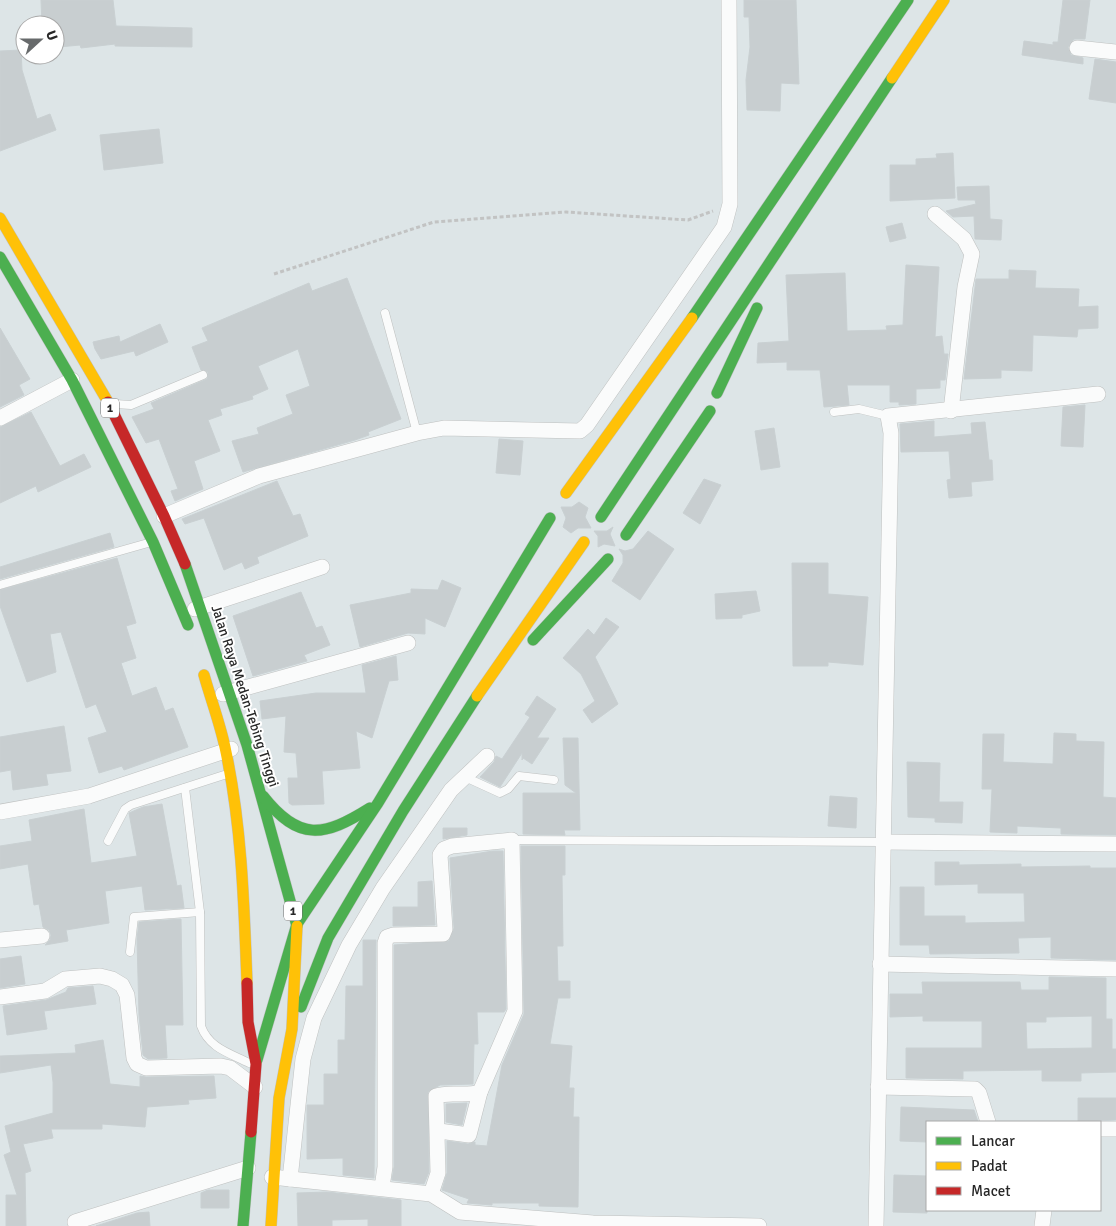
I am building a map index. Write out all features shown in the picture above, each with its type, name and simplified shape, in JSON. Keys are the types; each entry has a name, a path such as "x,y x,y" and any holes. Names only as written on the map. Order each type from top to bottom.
{"highway":[{"path":"566,492 724,273 908,0"},
{"path":"601,517 944,0"},
{"name":"Jalan Raya Medan-Tebing Tinggi","path":"0,218 108,404 164,516 188,573 247,745 297,924 292,1029 279,1098 272,1177 271,1226"},
{"path":"717,393 797,220"},
{"name":"1","path":"0,257 72,380 153,542 184,613 190,632"},
{"path":"626,535 710,411"},
{"path":"256,1065 297,924 378,803 550,518"},
{"path":"292,1029 328,938 465,713 584,542"},
{"path":"465,713 608,558"},
{"path":"200,660 226,751 239,829 244,890 248,1022 256,1065 243,1226"},
{"path":"260,790 273,810 305,831 334,829 350,822 378,803"}],"street":[{"path":"164,516 259,476 417,433 444,428 580,432 724,227 730,204 729,0"},
{"path":"1077,48 1116,52"},
{"path":"935,214 955,229 964,239 972,254 965,287 951,410"},
{"path":"0,418 72,380"},
{"path":"876,1226 891,434 888,416 1098,394"},
{"path":"184,613 322,567"},
{"path":"212,697 408,643"},
{"path":"0,812 89,796 247,745"},
{"path":"290,1179 303,1059 314,1018 349,945 383,888 451,790 488,756"},
{"path":"382,1187 385,1167 385,943 387,937 393,935 443,934 445,929 440,855 444,849 452,846 512,840 515,1011 480,1092 468,1135 439,1131"},
{"path":"882,842 1116,844"},
{"path":"0,940 42,936"},
{"path":"880,964 1116,969"},
{"path":"0,997 45,991 65,979 100,976 112,979 122,985 127,994 134,1058 137,1064 146,1068 221,1066 230,1068 255,1087"},
{"path":"878,1087 975,1089 988,1121"},
{"path":"431,1194 438,1173 439,1131 436,1096 444,1093 472,1094 480,1092"},
{"path":"1101,1129 1116,1129"},
{"path":"75,1222 248,1168"},
{"path":"272,1177 382,1187 431,1194 460,1219 593,1225 759,1226"},
{"path":"1042,1226 1044,1211"}],"lane":[{"path":"385,313 417,433"},
{"path":"108,404 131,404 203,375"},
{"path":"834,412 859,409 888,416"},
{"path":"0,585 153,542"},
{"path":"108,841 125,809 138,802 229,773"},
{"path":"465,777 500,792 508,789 519,776 554,780"},
{"path":"185,788 200,912 201,1026 205,1036 212,1045 256,1065"},
{"path":"512,840 882,842"},
{"path":"130,952 134,916 200,912"}],"path":[{"path":"274,274 434,222 566,212 688,220 730,204"}],"building":[{"path":"41,0 113,0 116,26 192,28 192,47 115,46 115,44 81,48 80,45 65,46 65,15 42,15"},
{"path":"744,0 796,0 799,84 781,83 780,111 747,110 746,80 750,47 749,17 744,17"},
{"path":"1063,0 1090,0 1085,39 1074,39 1068,47 1071,55 1083,58 1083,64 1022,55 1024,41 1053,45 1053,42 1058,42"},
{"path":"15,50 15,65 22,65 37,119 50,114 56,130 0,151 0,51"},
{"path":"1095,59 1116,62 1116,103 1089,99"},
{"path":"159,129 163,163 104,170 100,135"},
{"path":"953,153 955,198 890,201 890,165 916,165 916,159 937,158 936,154"},
{"path":"989,186 990,219 1002,220 1001,240 975,239 974,216 953,217 946,211 976,204 975,200 958,200 957,187"},
{"path":"902,223 906,238 890,242 886,227"},
{"path":"906,265 939,267 935,337 942,336 944,354 948,354 945,380 940,380 940,388 916,389 916,404 899,405 899,402 890,402 890,385 847,385 849,405 824,407 820,370 787,370 787,362 757,363 758,343 789,341 786,275 845,273 847,331 887,330 886,326 903,325"},
{"path":"1009,270 1036,271 1035,288 1079,289 1078,307 1098,306 1098,328 1078,329 1077,337 1033,335 1032,371 1001,370 1001,378 964,379 976,279 1009,279"},
{"path":"347,278 401,419 368,432 369,435 355,440 243,472 232,441 259,434 257,428 293,414 286,395 310,386 298,349 258,366 268,389 252,396 253,399 220,409 222,415 208,420 220,451 194,461 203,489 175,501 171,491 178,489 159,439 146,443 132,417 154,409 151,403 207,379 208,372 201,370 192,347 208,341 202,328 309,283 312,291"},
{"path":"160,324 168,342 136,356 134,351 101,359 95,349 93,342 119,336 120,342"},
{"path":"0,328 30,379 19,385 24,395 0,407"},
{"path":"1085,405 1083,447 1061,446 1063,407"},
{"path":"31,412 60,466 84,454 91,467 38,492 36,486 0,503 0,427"},
{"path":"934,421 934,437 972,434 971,423 985,422 989,460 992,460 993,480 971,482 972,496 949,498 947,480 951,479 949,451 901,452 900,424"},
{"path":"774,428 780,467 761,470 755,431"},
{"path":"499,439 523,441 520,475 496,473"},
{"path":"704,479 721,485 700,524 683,513"},
{"path":"277,481 293,516 300,514 308,536 257,557 259,563 245,569 242,562 224,570 204,518 185,524 182,519"},
{"path":"579,502 588,508 585,517 591,528 578,528 571,533 563,527 566,518 561,507 572,507"},
{"path":"613,527 610,534 615,546 604,544 598,547 598,536 594,531 607,531"},
{"path":"648,531 674,549 640,600 612,581 623,563 623,555 619,549 625,551 633,549"},
{"path":"110,533 114,547 0,579 0,567"},
{"path":"117,558 136,623 126,626 136,658 121,663 132,696 156,687 165,711 173,708 188,747 124,770 122,766 99,773 88,738 107,732 96,704 86,708 61,632 50,634 56,672 27,682 0,606 0,590"},
{"path":"792,563 828,563 828,594 868,597 863,665 828,662 828,666 793,666"},
{"path":"442,580 461,588 445,627 425,618 425,634 408,633 360,647 350,605 411,593 411,589 438,590"},
{"path":"756,591 760,611 742,615 742,618 716,619 715,594"},
{"path":"301,592 316,628 322,626 330,645 304,655 307,661 253,676 233,616"},
{"path":"606,618 619,627 595,657 618,704 592,723 583,710 595,701 581,674 563,658 588,629 594,635"},
{"path":"396,656 398,680 389,681 372,738 356,731 360,768 322,771 324,804 292,805 289,803 288,778 298,778 296,753 284,752 286,716 262,719 260,701 316,693 366,693 362,665"},
{"path":"537,696 556,709 537,738 549,738 532,764 523,758 522,760 522,753 500,787 480,777 494,762 496,756 502,759 530,717 525,714"},
{"path":"64,726 71,771 46,774 48,785 13,790 11,770 0,772 0,737"},
{"path":"1054,733 1076,734 1076,741 1104,742 1103,797 1116,798 1116,835 1061,834 1061,828 1017,826 1017,833 990,832 992,789 982,789 983,734 1004,734 1003,762 1053,764"},
{"path":"563,738 578,738 580,830 564,830 565,835 523,834 523,793 576,793 565,785"},
{"path":"907,762 940,763 939,802 963,802 962,823 935,822 935,818 908,817"},
{"path":"830,796 857,798 856,828 828,826"},
{"path":"162,804 177,886 181,885 184,908 145,910 142,886 105,891 109,923 66,930 68,941 45,945 50,940 51,935 49,930 43,927 39,904 34,905 28,864 0,869 0,846 32,841 29,820 84,809 91,863 137,856 129,813 143,807"},
{"path":"443,828 467,828 467,835 443,839"},
{"path":"521,846 565,846 565,875 562,875 563,946 557,946 558,981 570,981 570,998 558,998 550,1044 572,1046 569,1088 574,1088 573,1117 579,1117 578,1207 539,1206 539,1203 492,1203 492,1205 467,1203 469,1199 442,1190 447,1173 447,1141 468,1144 475,1142 475,1145 487,1146 502,1065 524,1014"},
{"path":"503,851 506,1009 504,1012 477,1012 478,1044 474,1044 473,1084 440,1085 428,1092 429,1172 424,1184 392,1180 394,1167 394,945 449,941 454,928 450,858"},
{"path":"935,862 959,862 959,865 1021,864 1021,867 1090,866 1090,868 1116,868 1116,960 1051,958 1051,937 1018,938 1019,953 930,954 929,945 900,945 900,887 924,887 924,916 965,916 965,923 1025,922 1024,893 978,893 978,884 935,885"},
{"path":"432,881 435,925 393,926 393,907 418,907 418,882"},
{"path":"181,919 183,1025 165,1025 167,1058 148,1059 143,1055 139,1015 137,939 139,922"},
{"path":"363,940 376,940 374,1178 343,1175 343,1158 307,1159 307,1105 324,1105 324,1074 338,1074 338,1040 345,1040 346,986 363,986"},
{"path":"21,956 25,984 0,988 0,959"},
{"path":"1049,977 1106,978 1106,1019 1112,1019 1112,1049 1116,1049 1116,1072 1081,1073 1081,1081 1042,1081 1042,1070 963,1071 963,1079 906,1078 906,1048 982,1048 982,1021 923,1021 923,1016 890,1017 890,994 923,994 922,982 1020,982 1021,990 1049,990","holes":["1092,1016 1092,1048 1027,1049 1026,1022 1046,1022 1046,1017"]},
{"path":"93,986 96,1004 44,1011 47,1029 7,1035 3,1006 46,1000 66,992 68,988"},
{"path":"103,1040 110,1084 140,1087 140,1076 214,1076 216,1098 188,1100 189,1104 147,1107 145,1127 102,1124 102,1129 51,1129 53,1138 23,1144 31,1171 25,1173 26,1226 6,1226 6,1195 17,1195 4,1155 11,1152 5,1126 53,1113 53,1082 51,1065 0,1073 0,1056 76,1053 75,1045"},
{"path":"1078,1098 1116,1098 1116,1120 1078,1121"},
{"path":"467,1103 462,1125 446,1122 446,1104"},
{"path":"901,1107 974,1110 978,1121 926,1121 926,1142 900,1141"},
{"path":"894,1175 926,1176 927,1213 893,1212"},
{"path":"208,1190 229,1190 229,1208 201,1208 201,1193"},
{"path":"327,1192 401,1200 401,1226 368,1226 368,1219 332,1220 332,1226 298,1226 297,1193"},
{"path":"149,1212 150,1226 96,1226 137,1213"}],"traffic: fast":[{"path":"692,318 908,0"},
{"path":"601,517 892,78"},
{"path":"0,257 72,380 153,542 188,625"},
{"path":"717,393 757,308"},
{"path":"626,535 710,411"},
{"path":"257,1060 297,924 378,803 550,518"},
{"path":"533,640 608,559"},
{"path":"185,564 247,745 297,926"},
{"path":"301,1007 328,938 403,811 477,696"},
{"path":"263,796 288,821 301,828 313,830 339,825 370,808"},
{"path":"243,1226 251,1132"}],"traffic: slow":[{"path":"892,78 944,0"},
{"path":"0,218 108,402"},
{"path":"566,493 692,318"},
{"path":"477,696 584,542"},
{"path":"204,675 224,742 236,809 245,925 247,983"},
{"path":"271,1226 279,1098 292,1029 297,926"}],"traffic: jam":[{"path":"108,402 164,516 185,564"},
{"path":"247,983 248,1022 256,1064 251,1132"}]}
